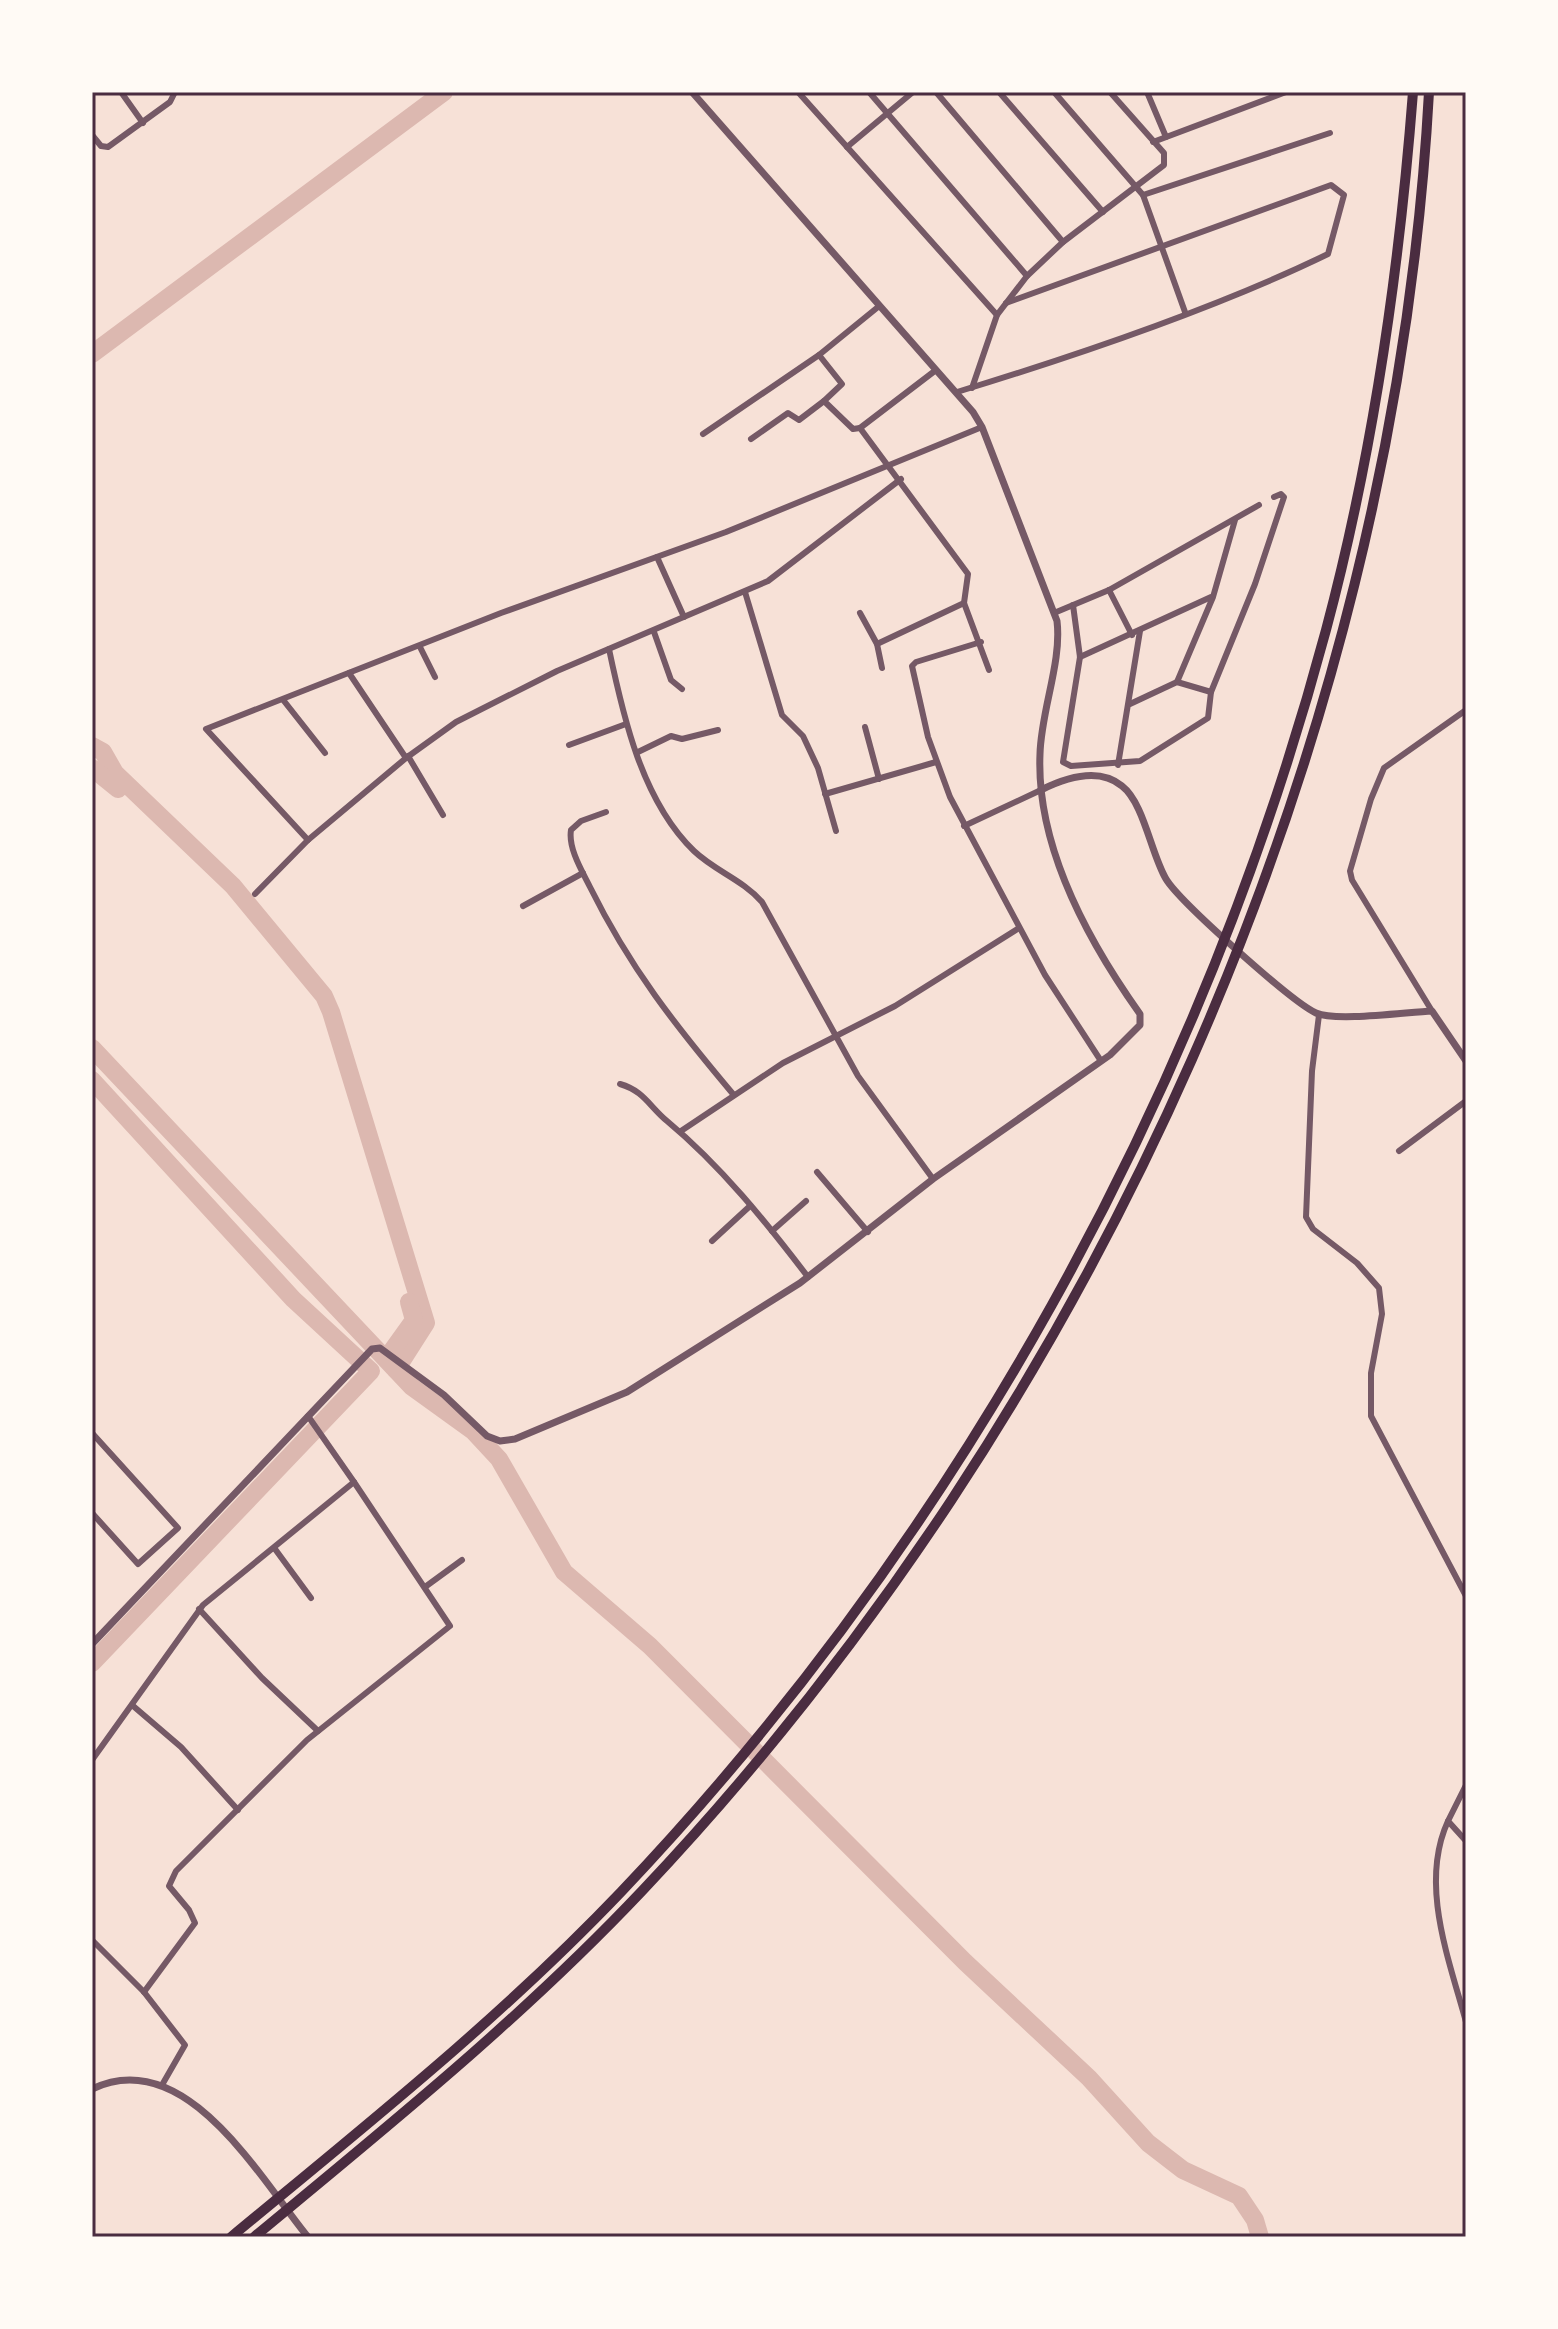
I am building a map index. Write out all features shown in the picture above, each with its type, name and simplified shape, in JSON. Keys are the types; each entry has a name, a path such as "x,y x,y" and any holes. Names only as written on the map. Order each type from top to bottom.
{"highway":[{"path":"231,2237 433,2071 554,1959 744,1755 849,1622 927,1508 1035,1337 1148,1117 1242,895 1288,763 1327,627 1354,513 1393,297 1413,92"},
{"path":"254,2237 515,2019 642,1890 755,1765 884,1595 1021,1391 1098,1254 1158,1137 1257,901 1337,649 1399,365 1417,234 1429,92"}],"street":[{"path":"121,92 143,123"},
{"path":"92,135 101,146 108,147 170,102 175,92"},
{"path":"92,1644 377,1348 402,1363 487,1436 508,1441 627,1392 808,1277 933,1179 1101,1061 1137,1032 1141,1018 1104,963 1074,904 1061,869 1041,790 1040,755 1044,710 1058,644 1054,613 982,427 957,392 878,307 692,92"},
{"path":"798,92 997,315"},
{"path":"869,92 1027,276"},
{"path":"847,147 913,92"},
{"path":"936,92 1063,242"},
{"path":"999,92 1103,212"},
{"path":"1054,92 1143,195 1185,312"},
{"path":"972,388 997,315 1027,276 1063,242 1164,165 1164,153 1110,92"},
{"path":"1147,92 1166,137"},
{"path":"1153,142 1286,92"},
{"path":"1143,195 1330,133"},
{"path":"957,392 999,381 1185,312 1328,254 1344,195 1331,185 1006,303"},
{"path":"703,434 819,355 878,307"},
{"path":"751,439 788,413 799,420 842,384 819,355"},
{"path":"824,401 853,429 860,428 936,370"},
{"path":"308,840 206,729 284,701 501,613 657,557 982,427"},
{"path":"860,428 901,479 968,574 964,603 989,670"},
{"path":"255,894 308,840 446,728 498,699 745,592 798,561 901,479"},
{"path":"1073,605 1080,657 1063,762 1071,766 1140,761 1205,721 1211,692 1255,584 1284,497 1281,494 1274,497"},
{"path":"1054,613 1109,590 1259,505"},
{"path":"1177,682 1202,616 1213,597 1235,520"},
{"path":"657,557 684,617"},
{"path":"1109,590 1132,635"},
{"path":"745,592 782,715 803,736 836,831"},
{"path":"1080,657 1213,597"},
{"path":"877,644 964,603"},
{"path":"860,613 877,644 882,668"},
{"path":"1118,765 1140,631"},
{"path":"654,632 671,680 682,689"},
{"path":"981,642 912,666 936,762 964,826 1019,928 1101,1061"},
{"path":"420,647 435,677"},
{"path":"609,649 626,724 660,804 685,842 762,902 868,1092 933,1179"},
{"path":"349,673 443,815"},
{"path":"1130,704 1177,682 1211,692"},
{"path":"284,701 325,753"},
{"path":"1466,710 1384,768 1371,799 1350,871 1432,1011 1466,1061"},
{"path":"569,745 626,724"},
{"path":"865,727 879,779"},
{"path":"638,752 671,736 682,739 718,730"},
{"path":"825,794 936,762"},
{"path":"964,826 1041,790 1082,776 1100,776 1120,784 1133,798 1167,881 1190,907 1273,980 1319,1015 1432,1011"},
{"path":"606,812 581,821 571,830 570,839 583,873 638,975 733,1094"},
{"path":"523,906 583,873"},
{"path":"681,1131 733,1094 834,1035 895,1006 1019,928"},
{"path":"1319,1015 1312,1071 1306,1217 1313,1229 1357,1263 1379,1288 1382,1314 1370,1396 1374,1427 1466,1596"},
{"path":"620,1084 641,1091 659,1113 681,1131 772,1231 808,1277"},
{"path":"1399,1151 1465,1102"},
{"path":"817,1172 868,1232"},
{"path":"772,1231 806,1201"},
{"path":"712,1241 750,1206"},
{"path":"144,1992 195,1923 169,1886 171,1878 318,1731 450,1626 310,1418"},
{"path":"92,1433 178,1528 138,1564 92,1513"},
{"path":"92,1760 199,1609 354,1482"},
{"path":"275,1549 311,1598"},
{"path":"425,1587 462,1560"},
{"path":"199,1609 262,1678 318,1731"},
{"path":"132,1705 181,1747 238,1810"},
{"path":"1466,1785 1439,1845 1436,1894 1466,2022"},
{"path":"1450,1823 1466,1841"},
{"path":"92,1940 144,1992 185,2045 162,2085"},
{"path":"94,2086 129,2080 162,2085 200,2107 308,2237"}],"waterway":[{"path":"92,354 444,92"},
{"path":"92,746 103,752 115,773 233,886 324,996 426,1323 396,1370"},
{"path":"92,768 118,789"},
{"path":"92,1048 412,1387 473,1431 499,1459 564,1572 650,1646 965,1962 1089,2078 1148,2143 1183,2170 1239,2196 1255,2220 1260,2237"},
{"path":"92,1080 293,1299 371,1371 92,1663"},
{"path":"391,1352 414,1320 409,1302"}]}
